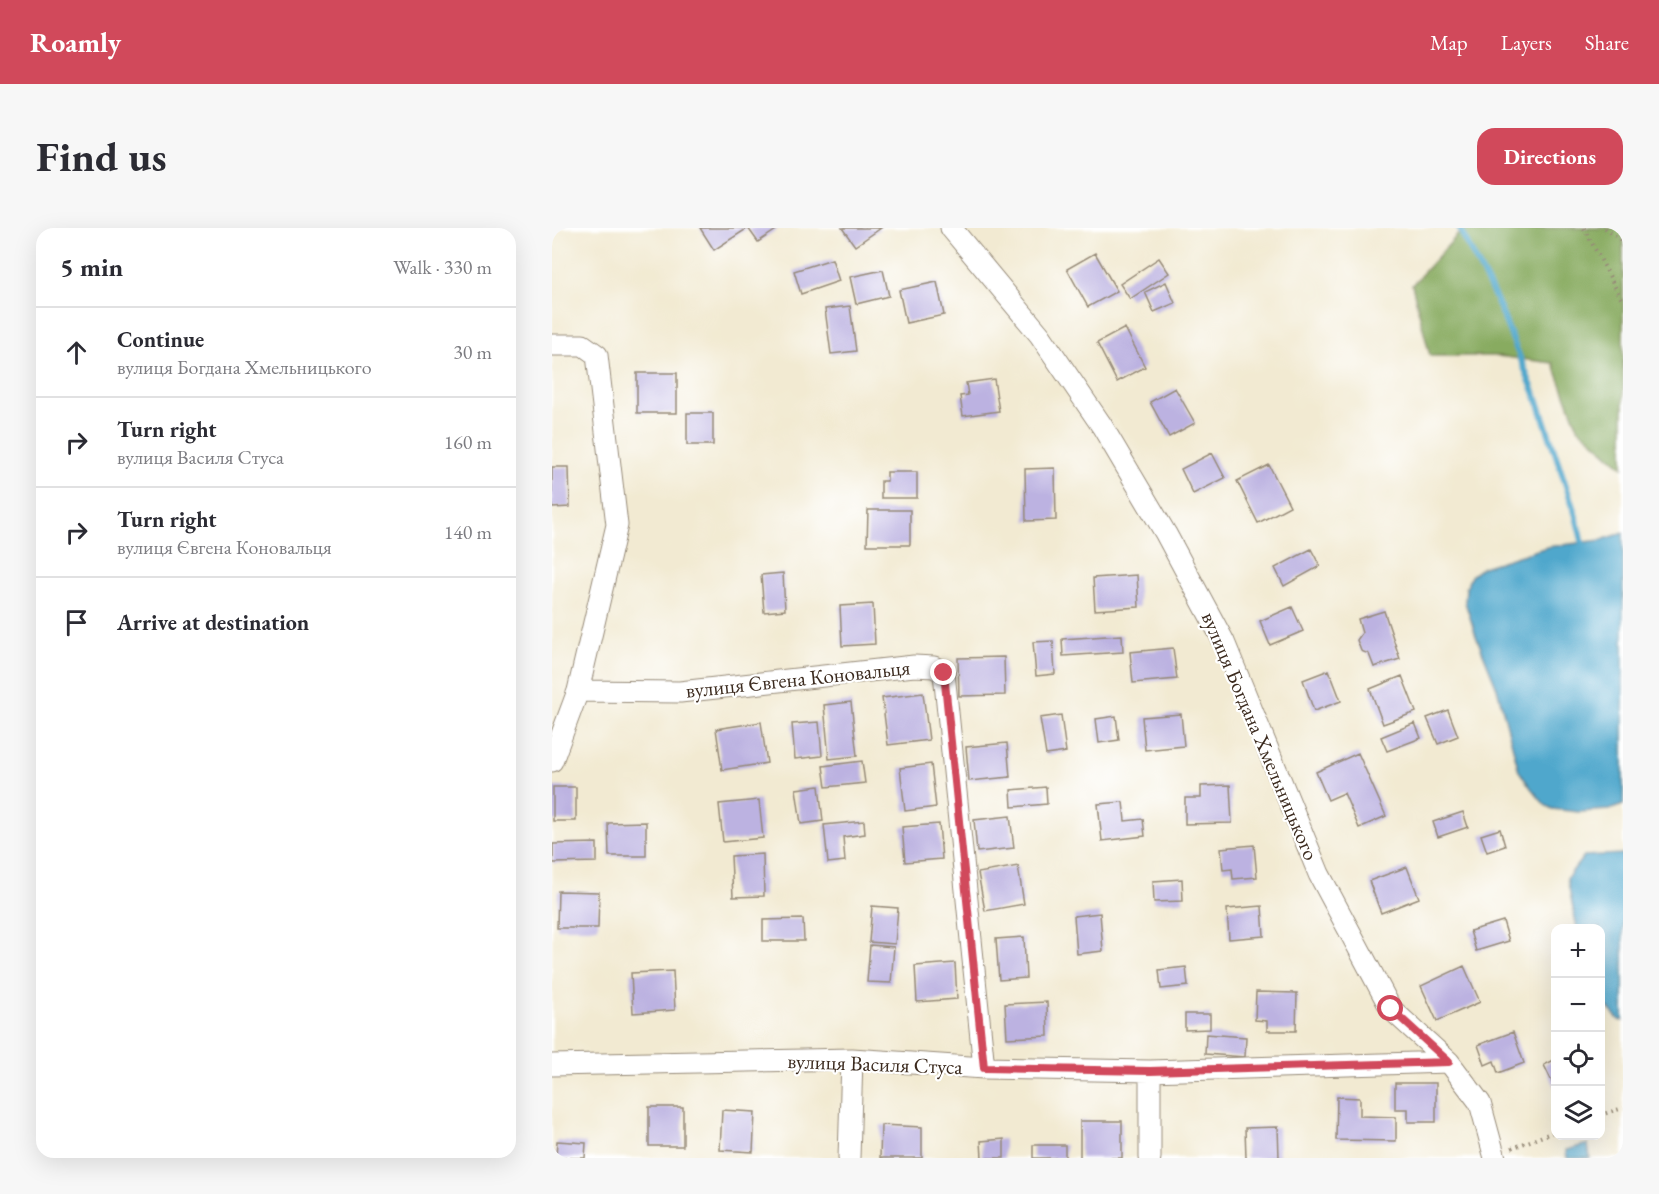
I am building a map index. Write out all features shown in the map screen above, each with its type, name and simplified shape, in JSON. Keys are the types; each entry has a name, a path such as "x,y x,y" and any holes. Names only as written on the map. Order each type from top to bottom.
{"street":[{"name":"вулиця Богдана Хмельницького","path":"951,228 1040,335 1102,426 1166,534 1224,642 1319,874 1391,1009 1449,1062 1480,1103 1495,1157"},
{"path":"552,345 583,345 597,355 617,525 578,691 552,761"},
{"name":"вулиця Євгена Коновальця","path":"578,691 680,692 914,666 934,667 944,673 984,1068"},
{"name":"вулиця Василя Стуса","path":"552,1065 852,1059 984,1068 1150,1071 1449,1062"},
{"path":"849,1158 852,1059"},
{"path":"1150,1071 1150,1158"}],"path":[{"path":"1584,228 1623,302"},
{"path":"1605,228 1623,242"},
{"path":"1605,1113 1623,1108"},
{"path":"1495,1157 1551,1133"}],"green space":[{"path":"1464,228 1623,228 1623,467 1578,428 1553,363 1497,356 1430,356 1412,285"}],"water":[{"path":"1623,533 1623,805 1609,810 1579,812 1552,809 1545,805 1519,771 1497,688 1465,602 1466,588 1471,576 1483,567 1547,547 1601,540"},
{"path":"1623,854 1623,1021 1619,1020 1605,1004 1605,924 1576,924 1567,878 1584,856"},
{"path":"1588,1144 1590,1158 1567,1158 1566,1150"}],"building":[{"path":"700,228 748,228 714,250"},
{"path":"748,228 779,228 758,242"},
{"path":"842,228 881,228 855,246"},
{"path":"1095,253 1117,291 1088,307 1067,269"},
{"path":"1159,258 1169,273 1130,299 1120,284"},
{"path":"832,259 839,281 801,294 794,271"},
{"path":"883,270 889,296 856,304 850,277"},
{"path":"937,282 944,315 906,323 899,290"},
{"path":"1166,282 1175,303 1154,312 1145,292"},
{"path":"850,306 856,351 831,354 825,309"},
{"path":"1125,328 1145,367 1117,382 1097,343"},
{"path":"637,373 677,373 677,413 637,413"},
{"path":"994,379 999,411 963,416 960,396 968,395 966,383"},
{"path":"1175,388 1195,423 1169,437 1150,402"},
{"path":"687,413 713,413 713,445 687,445"},
{"path":"1212,453 1225,478 1193,494 1181,469"},
{"path":"1269,465 1290,506 1258,523 1237,481"},
{"path":"552,467 569,467 570,507 552,508"},
{"path":"1055,468 1056,520 1026,521 1025,469"},
{"path":"887,472 917,472 917,498 881,498 881,481 887,481"},
{"path":"868,510 910,510 910,545 867,545"},
{"path":"1311,549 1320,566 1284,586 1275,568"},
{"path":"783,573 785,610 764,612 761,575"},
{"path":"1137,575 1139,607 1095,610 1093,578"},
{"path":"873,604 875,644 842,646 840,606"},
{"path":"1292,607 1303,631 1270,645 1260,621"},
{"path":"1384,611 1400,659 1374,667 1369,654 1361,651 1357,640 1362,633 1358,619"},
{"path":"1122,635 1123,652 1063,656 1062,639"},
{"path":"1053,641 1055,674 1036,676 1033,642"},
{"path":"1173,648 1177,679 1133,683 1130,652"},
{"path":"1004,657 1005,695 959,696 958,658"},
{"path":"1329,670 1341,701 1314,711 1303,680"},
{"path":"1402,676 1416,712 1383,724 1370,689"},
{"path":"923,693 929,740 888,745 882,698"},
{"path":"851,702 857,756 829,759 824,705"},
{"path":"1448,710 1458,736 1438,744 1427,718"},
{"path":"1181,714 1184,746 1145,750 1142,717"},
{"path":"1061,715 1066,752 1046,755 1040,718"},
{"path":"1116,716 1119,740 1099,743 1096,719"},
{"path":"761,722 767,763 722,770 716,729"},
{"path":"819,722 822,756 795,759 792,724"},
{"path":"1415,723 1421,738 1387,751 1381,737"},
{"path":"1007,743 1010,777 969,781 966,747"},
{"path":"1358,753 1386,816 1359,828 1344,793 1328,800 1316,772"},
{"path":"862,761 865,783 826,787 823,766"},
{"path":"931,764 936,807 905,811 900,768"},
{"path":"1230,785 1232,823 1185,824 1185,798 1201,798 1201,786"},
{"path":"819,786 823,821 801,824 796,789"},
{"path":"553,787 576,787 576,821 553,821"},
{"path":"1046,787 1047,804 1012,807 1011,790"},
{"path":"759,800 763,838 723,842 719,804"},
{"path":"1123,802 1125,821 1143,819 1145,836 1102,841 1098,804"},
{"path":"1463,812 1468,827 1438,837 1433,822"},
{"path":"1010,816 1014,848 977,852 974,820"},
{"path":"864,821 865,834 843,837 845,861 828,863 824,825"},
{"path":"646,822 646,856 609,856 608,823"},
{"path":"939,824 942,859 905,862 902,827"},
{"path":"1500,829 1505,846 1487,852 1481,835"},
{"path":"597,843 597,862 553,863 553,844"},
{"path":"1254,845 1257,877 1233,879 1232,869 1223,870 1221,848"},
{"path":"763,854 764,896 733,897 731,856"},
{"path":"1018,866 1024,904 985,911 978,873"},
{"path":"1407,867 1419,898 1381,913 1369,881"},
{"path":"1182,879 1183,901 1154,902 1153,881"},
{"path":"558,891 599,892 598,928 557,928"},
{"path":"872,906 898,908 895,944 869,942"},
{"path":"1262,906 1264,936 1229,939 1227,909"},
{"path":"1100,913 1103,951 1077,954 1074,916"},
{"path":"803,919 804,941 763,941 763,920"},
{"path":"1503,921 1509,941 1476,951 1470,931"},
{"path":"1024,937 1026,978 999,980 996,939"},
{"path":"870,945 894,947 891,983 867,982"},
{"path":"955,963 957,999 917,1002 915,966"},
{"path":"1464,966 1480,1002 1437,1021 1421,986"},
{"path":"1186,967 1188,986 1161,989 1159,970"},
{"path":"673,971 675,1010 633,1013 631,973"},
{"path":"1256,992 1297,993 1296,1031 1267,1031 1267,1021 1255,1020"},
{"path":"1047,1002 1048,1036 1007,1038 1005,1004"},
{"path":"1185,1014 1210,1014 1210,1029 1185,1030"},
{"path":"1513,1032 1524,1063 1498,1073 1494,1061 1485,1065 1478,1045"},
{"path":"1206,1034 1246,1037 1245,1057 1205,1054"},
{"path":"1551,1062 1551,1080 1544,1065"},
{"path":"1395,1083 1436,1083 1436,1122 1408,1122 1408,1109 1395,1109"},
{"path":"1337,1097 1360,1098 1360,1116 1396,1117 1396,1141 1336,1140"},
{"path":"649,1107 683,1107 683,1146 649,1146"},
{"path":"722,1110 755,1112 753,1152 720,1150"},
{"path":"1080,1121 1122,1121 1122,1158 1080,1158"},
{"path":"881,1125 922,1127 922,1158 880,1158"},
{"path":"1278,1127 1279,1158 1246,1158 1245,1128"},
{"path":"1004,1139 1004,1158 982,1158 981,1141"},
{"path":"557,1141 586,1143 585,1158 556,1158"},
{"path":"1033,1145 1065,1145 1065,1158 1033,1158"}],"waterway":[{"path":"1459,228 1496,299 1539,404 1575,513 1584,548"}],"route":[{"path":"944,673 984,1068 1150,1071 1449,1062 1391,1009"}]}
